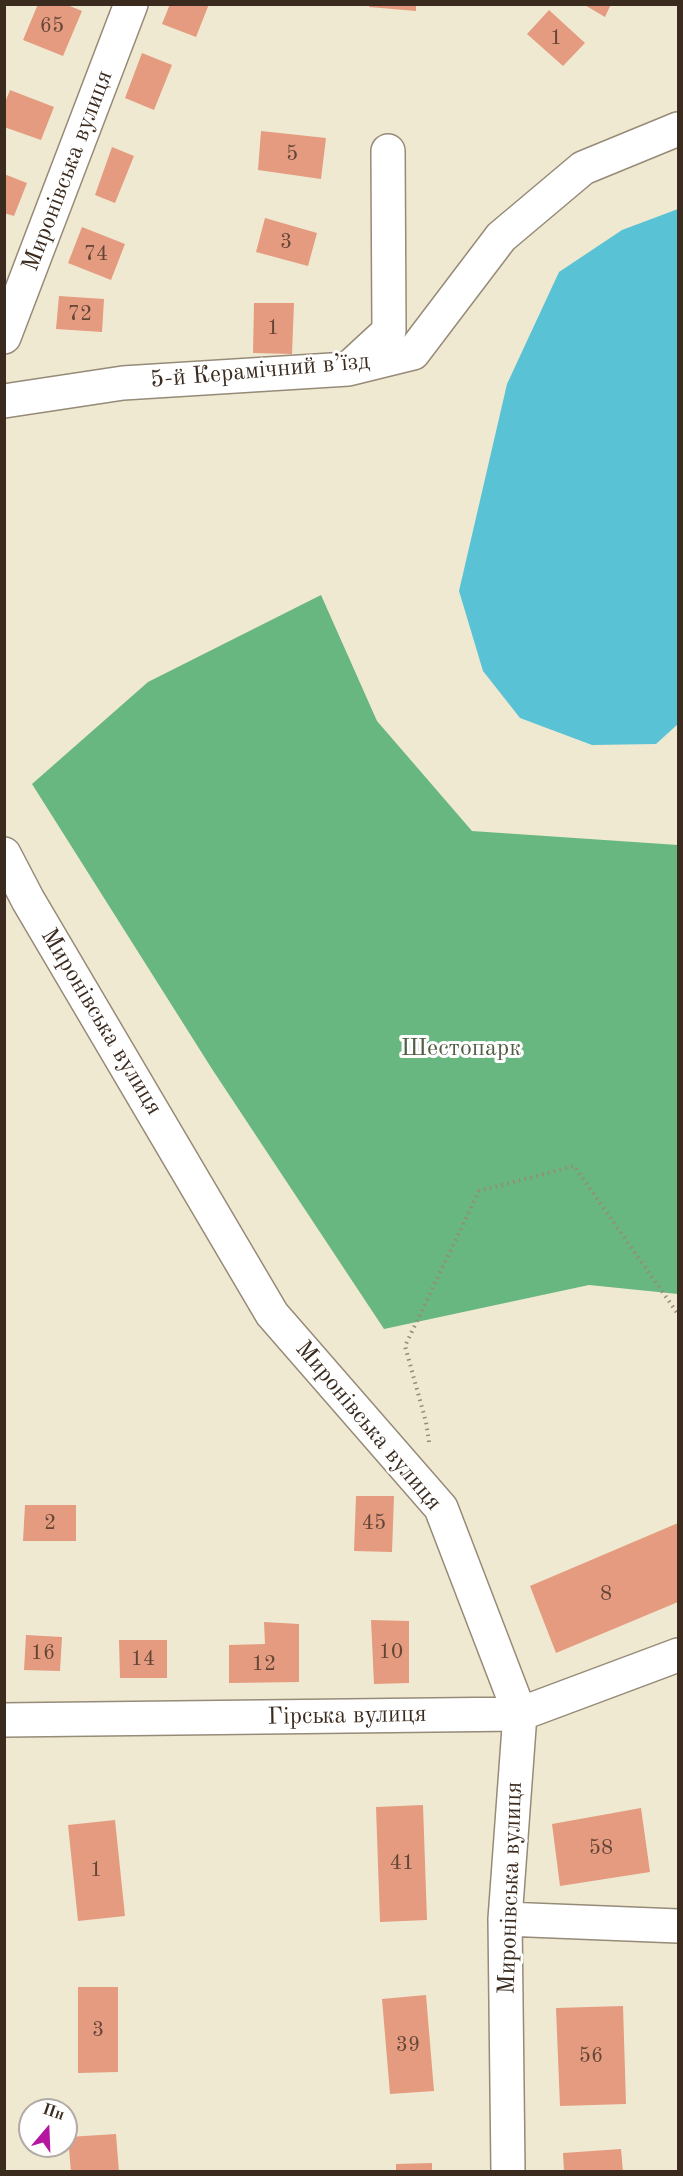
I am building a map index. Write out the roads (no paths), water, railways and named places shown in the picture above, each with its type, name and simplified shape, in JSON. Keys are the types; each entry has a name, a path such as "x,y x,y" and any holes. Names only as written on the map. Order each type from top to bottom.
{"street":[{"name":"Миронівська вулиця","path":"4,337 131,4"},
{"name":"5-й Керамічний в’їзд","path":"4,401 123,383 348,369 412,353 501,237 510,229 583,168 678,129"},
{"path":"348,369 389,331 388,151"},
{"name":"Миронівська вулиця","path":"4,854 16,895 272,1314 441,1508 520,1714 505,1919 508,2172"},
{"name":"Гірська вулиця","path":"4,1720 520,1714 678,1654"},
{"path":"505,1919 678,1926"}],"water":[{"path":"678,209 678,724 656,744 592,745 520,718 483,671 459,591 507,384 559,272 622,230"}],"park label":[{"name":"Шестопарк","path":"461,1049"}]}
